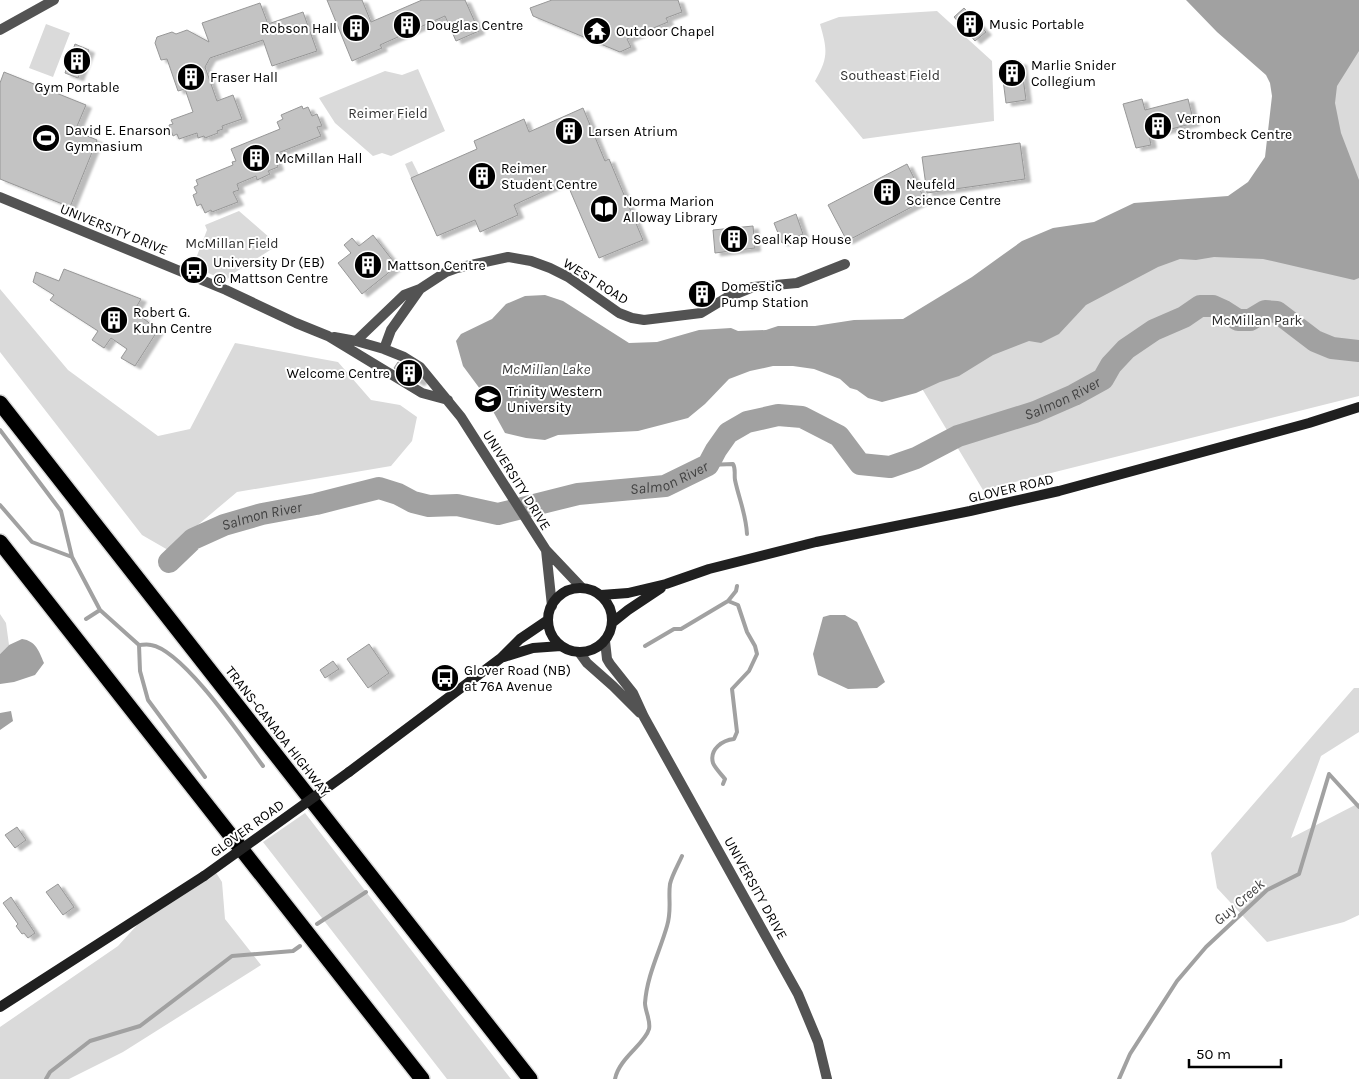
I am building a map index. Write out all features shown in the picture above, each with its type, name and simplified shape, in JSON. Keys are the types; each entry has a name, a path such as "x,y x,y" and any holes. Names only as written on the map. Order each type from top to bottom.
{"highway":[{"name":"TRANS-CANADA HIGHWAY","path":"0,403 530,1079"},
{"path":"0,542 422,1079"}],"main road":[{"name":"GLOVER ROAD","path":"601,595 628,593 666,584 709,569 816,542 1059,491 1309,423 1359,407"},
{"name":"GLOVER ROAD","path":"612,622 666,584"},
{"path":"582,588 601,595 610,607 612,622 605,641 589,651 579,652 561,646 550,630 548,620 552,606 557,598 564,592 582,588"},
{"name":"GLOVER ROAD","path":"0,1007 204,876 349,772 501,658 520,639 548,620"},
{"name":"GLOVER ROAD","path":"501,658 534,648 561,646"}],"street":[{"path":"0,30 54,0"},
{"name":"UNIVERSITY DRIVE","path":"0,197 226,290 328,336 422,393 448,400"},
{"name":"WEST ROAD","path":"356,341 404,295 420,289 456,268 508,257 531,261 550,268 568,277 619,313 644,320 700,313 726,298 753,287 797,283 845,264"},
{"name":"WEST ROAD","path":"384,348 391,330 420,289"},
{"name":"UNIVERSITY DRIVE","path":"328,336 384,348 420,367 461,417 544,548 582,588"},
{"name":"UNIVERSITY DRIVE","path":"544,548 552,606"},
{"name":"UNIVERSITY DRIVE","path":"605,641 607,659 633,693 644,717 798,994 818,1042 827,1079"},
{"name":"UNIVERSITY DRIVE","path":"579,652 587,663 644,717"}],"green space":[{"name":"McMillan Park","path":"1359,0 1359,396 983,490 906,362 1308,189"},
{"name":"Southeast Field","path":"937,11 992,61 994,121 863,139 815,81 825,59 824,40 820,24 839,17"},
{"path":"46,24 70,33 53,77 29,68"},
{"name":"Reimer Field","path":"418,69 445,131 391,156 382,153 373,156 335,123 319,98 385,71 402,75"},
{"path":"412,161 419,175 411,178 405,164"},
{"name":"McMillan Field","path":"239,211 278,245 231,275 226,281 193,266 207,230 205,225"},
{"path":"0,289 68,370 158,436 190,429 235,343 338,362 371,400 400,405 417,417 412,441 391,466 237,492 168,550 142,535 0,352"},
{"path":"0,614 6,623 9,645 0,654"},
{"path":"1354,688 1359,688 1359,732 1321,756 1291,838 1359,803 1359,915 1344,922 1267,942 1217,888 1211,853"},
{"path":"305,813 511,1079 447,1079 263,842"},
{"path":"213,868 222,882 225,919 261,965 123,1052 69,1079 0,1079 0,1027 118,946 139,923"}],"water":[{"name":"McMillan Lake","path":"1186,0 1359,0 1359,51 1337,86 1335,103 1341,133 1359,180 1359,278 1354,280 1263,259 1214,257 1196,260 1180,259 1158,267 1086,305 1059,334 1041,343 1029,341 993,355 959,376 916,393 882,402 868,398 857,390 850,388 840,379 814,369 773,366 750,371 729,379 705,404 688,418 638,431 558,435 545,440 505,433 483,393 463,366 456,341 461,334 492,319 506,304 525,296 545,295 563,301 629,343 657,342 699,330 731,328 738,331 766,330 778,326 815,326 854,320 903,319 972,277 1022,241 1053,228 1094,222 1134,203 1228,196 1248,182 1265,157 1272,96 1270,83 1266,75 1217,32"},
{"path":"845,615 857,622 885,682 877,688 848,689 818,675 813,654 823,617"},
{"path":"22,639 34,644 44,663 35,675 14,682 0,684 0,654 9,645"},
{"path":"11,711 13,721 0,730 0,713"}],"building":[{"path":"327,0 362,0 371,22 422,0 465,0 479,31 456,41 445,16 380,45 382,48 352,61"},
{"name":"Outdoor Chapel","path":"552,0 678,0 682,12 666,18 668,22 627,39 631,47 620,52 533,16 530,8"},
{"name":"Fraser Hall","path":"260,3 268,24 303,12 317,51 272,66 263,40 210,58 205,67 217,101 233,95 242,119 222,126 223,129 217,131 218,133 205,138 204,136 198,138 197,133 179,139 177,134 173,136 169,125 173,124 171,120 193,112 185,89 178,91 167,59 161,60 155,43 157,37 187,30 209,42 202,23"},
{"name":"Music Portable","path":"964,8 986,32 975,41 954,17"},
{"name":"Gym Portable","path":"75,44 89,50 78,78 65,73"},
{"name":"Marlie Snider Collegium","path":"1021,62 1026,100 1006,103 1001,64"},
{"name":"David E. Enarson Gymnasium","path":"4,72 86,105 75,131 97,140 70,207 0,179 0,83"},
{"name":"Vernon Strombeck Centre","path":"1142,99 1145,110 1188,99 1194,123 1149,135 1151,145 1136,148 1123,104"},
{"name":"McMillan Hall","path":"302,106 303,109 308,107 312,116 317,114 322,126 317,127 321,136 278,153 280,157 275,159 278,167 268,171 270,174 257,180 256,176 237,184 239,190 233,192 238,202 205,213 201,204 197,206 193,195 197,193 194,187 198,185 196,180 233,165 232,162 236,161 231,149 280,129 277,122 283,119 281,115"},
{"path":"583,108 605,161 609,159 643,240 599,258 566,181 514,205 518,215 480,232 475,220 437,236 411,178 477,149 474,141 524,119 529,132"},
{"path":"1020,143 1025,179 927,193 922,157"},
{"path":"907,164 925,200 847,241 828,205"},
{"path":"796,214 803,234 782,243 774,223"},
{"name":"Seal Kap House","path":"753,226 755,248 715,253 713,230"},
{"name":"Mattson Centre","path":"373,235 397,266 362,294 338,263 351,253 344,245 352,238 359,246"},
{"name":"Robert G. Kuhn Centre","path":"64,269 141,299 134,311 158,330 135,366 121,358 127,349 111,338 104,348 92,340 98,331 50,300 54,295 33,282 36,272 59,281"},
{"name":"Welcome Centre","path":"398,362 415,372 422,380 419,383 394,368"},
{"path":"369,644 389,673 368,688 347,659"},
{"path":"333,661 339,669 325,678 320,670"},
{"path":"17,827 26,840 15,848 5,835"},
{"path":"58,884 74,907 63,915 46,892"},
{"path":"11,897 35,933 28,938 16,926 18,924 3,903"}],"waterway":[{"name":"Salmon River","path":"169,562 193,539 224,525 262,514 316,504 379,488 398,494 413,502 429,506 457,505 498,514 578,494 665,486 708,465 728,433 747,422 778,415 802,417 839,436 860,464 890,467 916,458 958,436 1035,412 1074,395 1103,379 1111,365 1126,349 1154,330 1184,317 1200,306 1213,306 1238,320 1250,320 1265,311 1277,312 1315,341 1332,348 1359,351"},
{"path":"0,430 61,511 72,557 100,610 139,645 151,645 164,651 179,662 212,697 263,766"},
{"path":"708,465 733,464 747,534"},
{"path":"0,505 32,542 72,557"},
{"path":"723,784 725,779 713,763 713,753 721,743 734,739 737,732 732,689 749,671 757,654 738,605 728,601 736,591 737,586"},
{"path":"645,646 674,629 681,629 728,601"},
{"name":"Salmon River","path":"86,619 100,610"},
{"path":"139,645 140,671 148,700 205,777"},
{"name":"Guy Creek","path":"1119,1079 1130,1054 1177,981 1206,947 1267,890 1299,874 1329,774 1359,807"},
{"path":"615,1079 621,1064 643,1040 649,1029 645,1003 646,993 668,920 670,884 682,856"},
{"path":"317,924 366,892"},
{"path":"46,1079 50,1072 90,1041 140,1026 232,956 293,951 300,946"}],"place":[{"name":"Music Portable","path":"970,24"},
{"name":"Douglas Centre","path":"407,25"},
{"name":"Robson Hall","path":"356,28"},
{"name":"Outdoor Chapel","path":"597,31"},
{"name":"Gym Portable","path":"77,61"},
{"name":"Marlie Snider Collegium","path":"1012,73"},
{"name":"Fraser Hall","path":"191,77"},
{"name":"Vernon Strombeck Centre","path":"1158,126"},
{"name":"Larsen Atrium","path":"569,131"},
{"name":"David E. Enarson Gymnasium","path":"46,138"},
{"name":"McMillan Hall","path":"256,158"},
{"name":"Reimer Student Centre","path":"482,176"},
{"name":"Neufeld Science Centre","path":"887,192"},
{"name":"Norma Marion Alloway Library","path":"604,209"},
{"name":"Seal Kap House","path":"734,239"},
{"name":"Mattson Centre","path":"368,265"},
{"name":"University Dr (EB) @ Mattson Centre","path":"194,270"},
{"name":"Domestic Pump Station","path":"702,294"},
{"name":"Robert G. Kuhn Centre","path":"114,320"},
{"name":"Welcome Centre","path":"409,373"},
{"name":"Trinity Western University","path":"488,399"},
{"name":"Glover Road (NB) at 76A Avenue","path":"445,678"}]}
